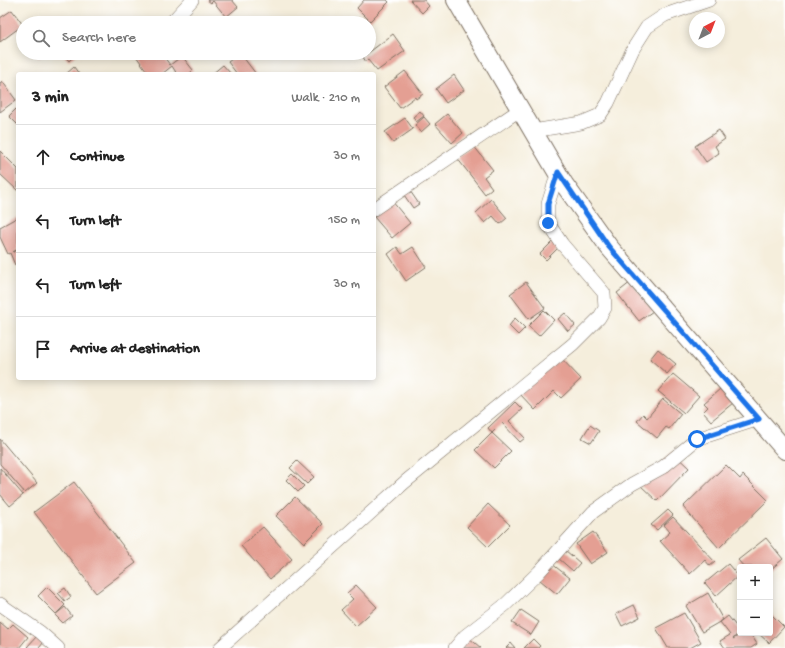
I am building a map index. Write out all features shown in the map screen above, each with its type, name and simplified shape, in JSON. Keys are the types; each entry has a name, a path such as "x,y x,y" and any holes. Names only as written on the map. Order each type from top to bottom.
{"main road":[{"path":"456,0 558,172 609,247 785,450"}],"street":[{"path":"177,16 192,0"},
{"path":"533,131 581,123 600,115 608,103 633,49 647,27 665,15 709,0"},
{"path":"376,209 521,109"},
{"path":"220,648 405,482 573,344 599,318 605,308 604,293 562,244 548,223 548,204 558,172"},
{"path":"455,648 465,636 505,605 539,572 593,512 632,484 663,467 697,439 759,419"},
{"path":"0,604 40,632 58,648"}],"building":[{"path":"207,0 232,0 238,7 225,16 213,1 211,3"},
{"path":"364,0 387,0 389,2 375,16 365,16 357,8"},
{"path":"410,0 424,0 429,6 422,13"},
{"path":"12,10 16,16 16,30 0,42 0,18"},
{"path":"393,34 405,51 377,71 368,60 376,60 376,47"},
{"path":"139,60 166,60 170,65 177,60 185,60 193,70 191,72 176,72 172,66 164,72 148,72"},
{"path":"231,60 245,60 254,72 236,72 228,62"},
{"path":"223,65 229,72 214,72"},
{"path":"74,67 78,72 68,72"},
{"path":"405,71 423,94 416,99 415,97 400,108 384,87"},
{"path":"454,75 464,90 446,103 436,89"},
{"path":"2,81 16,100 0,112 0,83"},
{"path":"16,109 16,123 9,116"},
{"path":"420,111 424,116 416,122 413,117"},
{"path":"447,114 463,133 452,143 435,124"},
{"path":"424,117 430,124 421,132 415,125"},
{"path":"405,118 413,129 393,143 385,132"},
{"path":"719,130 725,139 715,146 719,153 706,162 695,146"},
{"path":"473,145 493,170 484,177 492,188 485,194 457,158"},
{"path":"0,151 16,167 16,189 0,174"},
{"path":"408,188 419,204 413,208 402,192"},
{"path":"491,199 507,218 500,224 493,216 485,223 476,213"},
{"path":"392,201 410,223 392,238 376,219 376,215"},
{"path":"16,218 16,250 13,252 16,251 16,265 10,253 8,254 0,237 0,227"},
{"path":"553,241 559,247 546,260 540,254"},
{"path":"397,247 402,254 413,247 426,267 406,281 388,254"},
{"path":"526,282 545,308 529,319 510,294"},
{"path":"631,282 653,311 639,321 617,293"},
{"path":"544,310 554,320 539,336 528,326"},
{"path":"565,313 575,325 568,331 558,319"},
{"path":"515,318 525,328 518,335 509,326"},
{"path":"658,349 676,364 667,374 650,359"},
{"path":"559,356 581,379 561,398 554,391 535,410 519,393"},
{"path":"673,374 699,396 684,413 658,391"},
{"path":"720,389 733,403 711,421 703,412 708,407 704,403"},
{"path":"663,399 681,414 669,429 666,427 657,438 637,421 643,414 647,418"},
{"path":"515,402 522,409 509,421 525,438 520,442 502,423 492,433 488,428"},
{"path":"590,425 599,431 591,443 582,438"},
{"path":"492,433 511,451 494,468 475,450"},
{"path":"0,439 37,483 25,493 0,464"},
{"path":"672,452 689,468 657,501 640,485"},
{"path":"297,461 314,477 307,484 290,468"},
{"path":"726,465 740,479 743,475 768,500 719,548 683,507"},
{"path":"0,468 23,495 10,506 0,494"},
{"path":"292,474 304,486 298,492 286,480"},
{"path":"74,482 136,563 96,593 34,512"},
{"path":"295,497 323,524 304,543 276,516"},
{"path":"488,504 510,525 488,547 467,527"},
{"path":"668,510 673,515 657,530 651,525"},
{"path":"673,517 715,562 710,566 705,560 690,574 660,541 670,532 664,525"},
{"path":"263,527 292,559 270,579 241,546"},
{"path":"593,532 608,552 590,564 576,544"},
{"path":"766,538 783,559 773,567 773,564 741,564 738,560"},
{"path":"565,550 580,563 573,571 558,558"},
{"path":"552,564 570,578 557,594 540,580"},
{"path":"728,564 737,575 737,577 716,596 705,583"},
{"path":"356,585 377,607 356,626 341,610 353,599 347,593"},
{"path":"47,587 65,605 56,614 38,596"},
{"path":"65,588 71,597 65,601 58,593"},
{"path":"708,593 723,620 702,632 686,606"},
{"path":"634,605 640,617 622,626 616,614"},
{"path":"65,607 72,616 63,623 55,615"},
{"path":"521,610 539,622 531,635 512,623"},
{"path":"684,613 701,642 690,648 668,648 656,628"},
{"path":"728,616 737,627 737,634 733,639 738,636 752,636 757,644 751,648 725,648 720,641 730,635 720,622"},
{"path":"773,616 784,627 769,643 761,636 773,636"},
{"path":"0,622 8,629 13,624 28,637 19,648 0,648"},
{"path":"462,632 481,648 448,648"},
{"path":"37,636 44,642 39,648 28,648 27,647"},
{"path":"533,639 540,646 538,648 524,648"},
{"path":"511,643 515,648 506,648"}],"route":[{"path":"548,223 548,204 558,172 564,184 609,247 759,419 697,439"}]}
